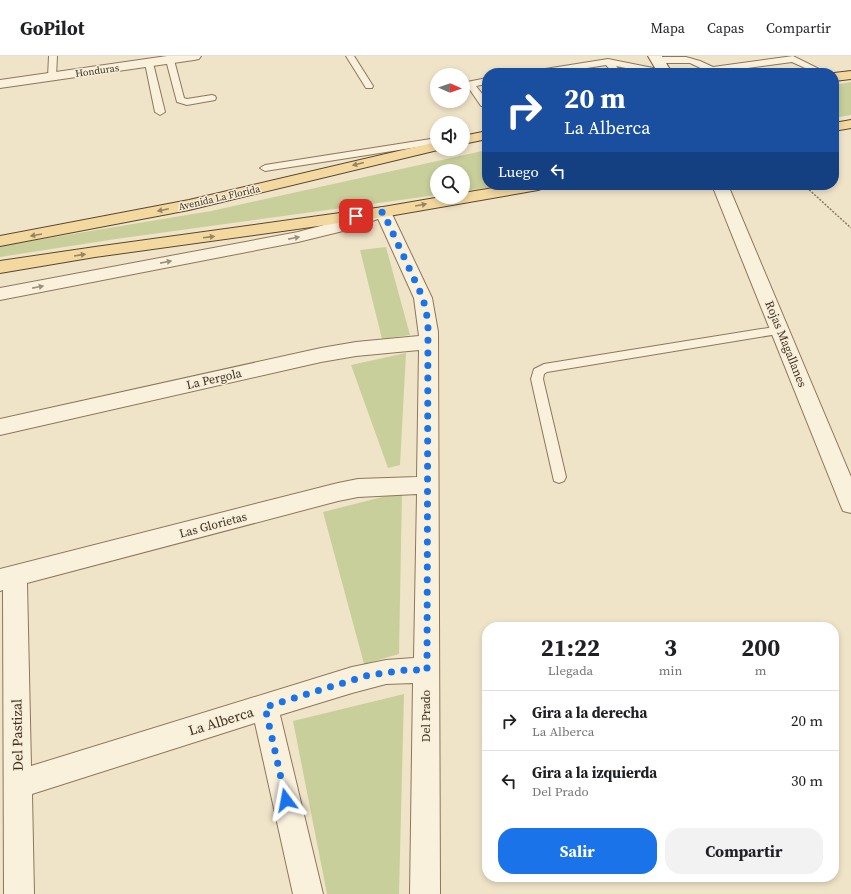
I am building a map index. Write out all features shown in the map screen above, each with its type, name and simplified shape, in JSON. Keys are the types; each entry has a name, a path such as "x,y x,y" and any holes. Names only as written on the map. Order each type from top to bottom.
{"main road":[{"path":"839,77 851,75"},
{"path":"839,127 851,124"},
{"path":"470,138 482,135"},
{"name":"Avenida La Florida","path":"0,241 189,205 430,148"},
{"path":"0,267 116,249 383,212 509,190"}],"street":[{"name":"Honduras","path":"0,84 194,56"},
{"path":"656,58 661,68"},
{"name":"Rojas Magallanes","path":"722,190 851,504"},
{"path":"0,294 298,237 341,226 383,212"},
{"name":"Del Prado","path":"383,212 423,298 428,321 425,894"},
{"name":"La Pergola","path":"0,426 356,348 429,342"},
{"name":"Las Glorietas","path":"8,578 338,492 358,488 428,485"},
{"name":"Del Pastizal","path":"8,578 18,784 19,894"},
{"name":"La Alberca","path":"18,784 369,675 406,670 427,670"},
{"path":"265,707 308,894"}],"lane":[{"path":"52,56 52,77"},
{"path":"350,56 369,86"},
{"path":"570,68 631,57"},
{"path":"656,58 688,58 700,62 708,68"},
{"path":"726,68 793,59 812,68"},
{"path":"170,60 180,100 187,102 212,98"},
{"path":"608,62 613,68"},
{"path":"608,62 639,68"},
{"path":"149,63 160,112"},
{"path":"482,82 470,84 482,101"},
{"path":"470,136 482,135"},
{"path":"265,168 430,142"},
{"path":"560,476 537,379 538,372 544,368 780,330"}],"path":[{"path":"809,190 851,228"}],"green space":[{"path":"851,82 851,115 839,117 839,84"},
{"path":"482,151 482,188 470,190 470,164 430,164 430,196 116,239 0,257 0,246 211,211 460,156 470,156 470,154"},
{"path":"386,247 410,335 382,339 360,250"},
{"path":"406,353 400,465 388,468 351,365"},
{"path":"402,492 399,654 364,664 323,512"},
{"path":"404,694 399,894 327,894 293,721"}],"route":[{"path":"286,800 265,707 369,675 406,670 427,670 428,321 423,298 383,212 356,216"}]}
